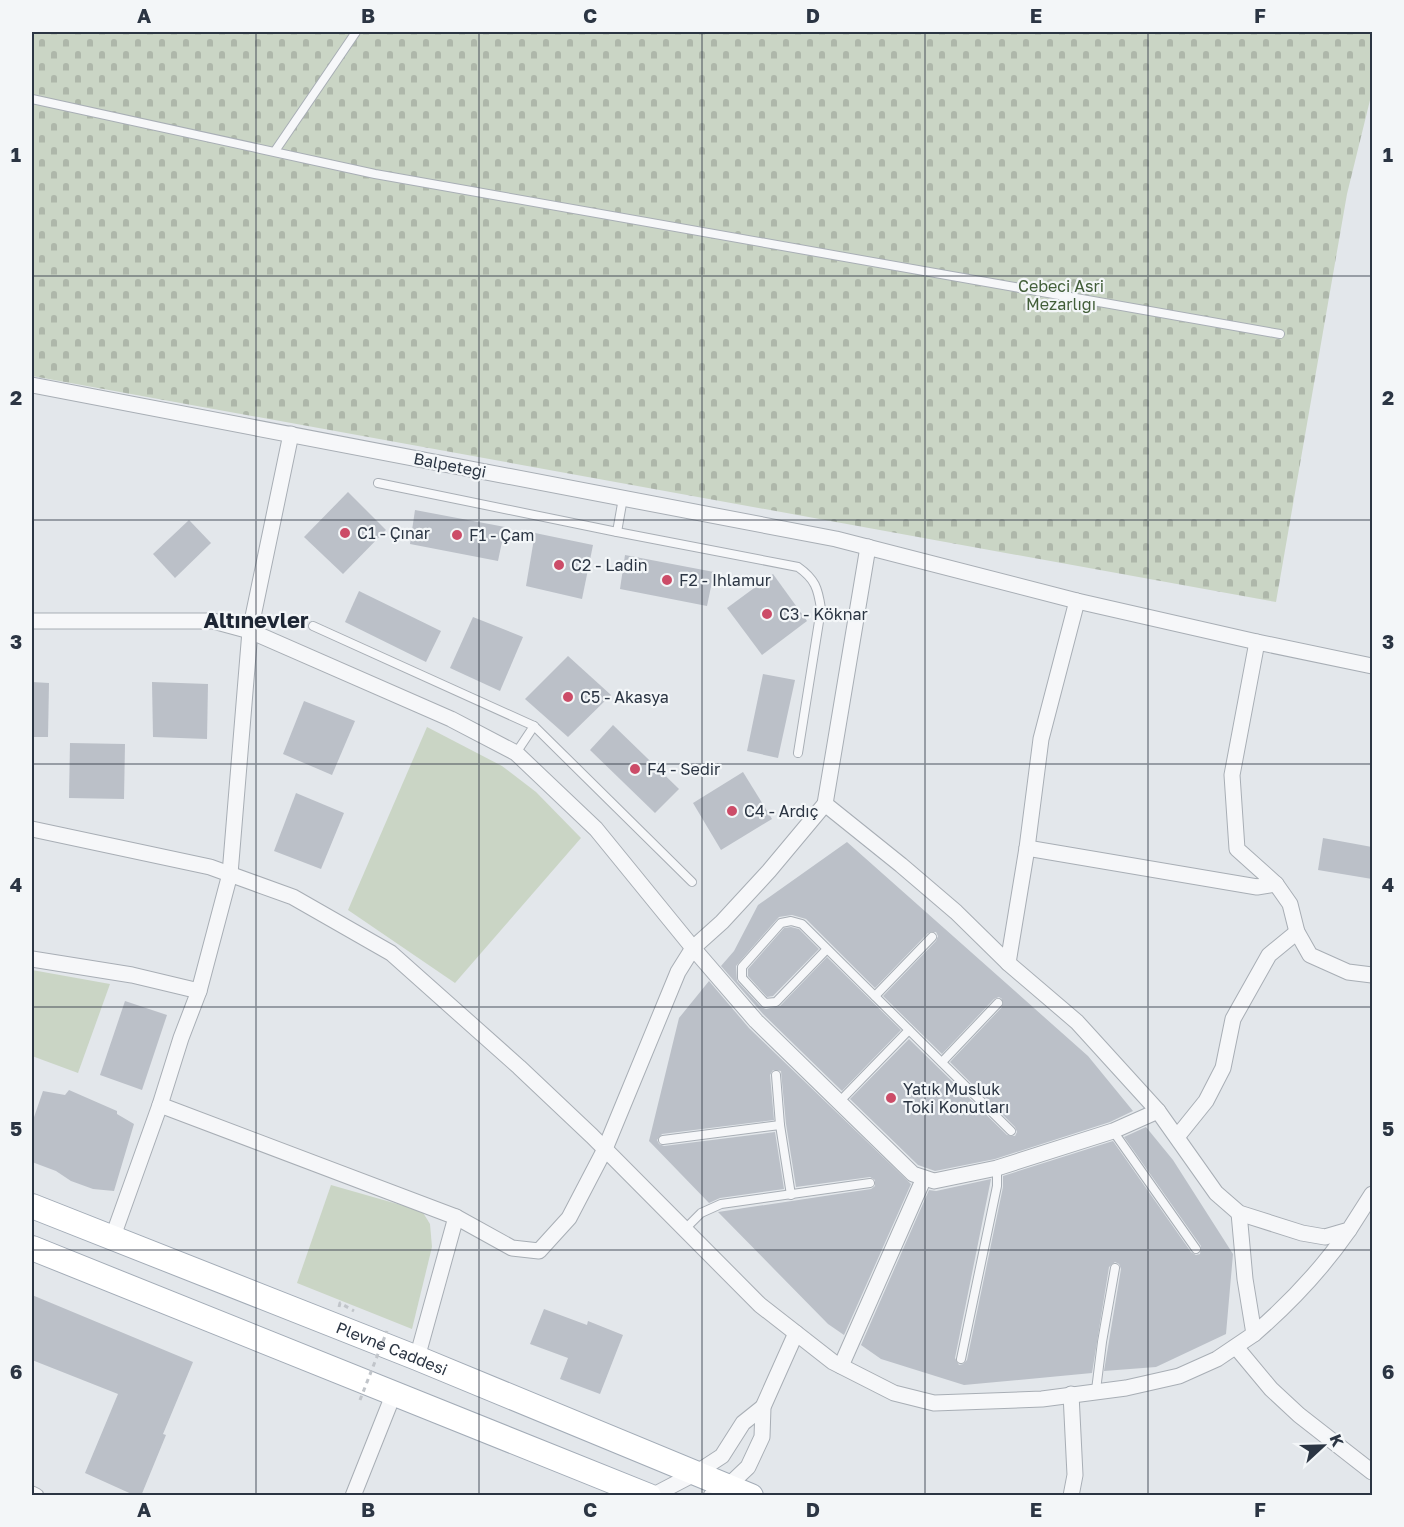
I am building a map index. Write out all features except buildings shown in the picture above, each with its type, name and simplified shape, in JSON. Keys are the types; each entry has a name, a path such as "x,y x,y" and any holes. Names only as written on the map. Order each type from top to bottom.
{"main road":[{"name":"Plevne Caddesi","path":"32,1206 417,1358 696,1473 719,1491 751,1496"},
{"path":"32,1248 651,1496"}],"street":[{"name":"Balpeteği","path":"32,385 868,547 1077,601 1372,666"},
{"path":"112,1239 199,991 230,874 250,631 291,435"},
{"path":"160,1105 456,1217 512,1248 539,1251 569,1218 605,1149 678,972 693,948 722,922 755,886 825,804 868,547"},
{"path":"1008,963 1027,848 1041,739 1077,601"},
{"path":"32,621 213,621 250,631 451,719 516,753 596,828 693,948 756,1021 914,1174 934,1181 998,1168 1113,1131 1158,1111"},
{"path":"1257,642 1232,775 1237,849 1276,884 1290,904 1297,932 1310,955 1348,972 1372,975"},
{"path":"825,804 956,912 1008,963 1077,1022 1158,1111 1216,1193 1239,1214 1302,1233 1325,1237 1349,1230"},
{"path":"32,829 210,867 293,897 391,953 519,1067 605,1149 760,1305 841,1366 894,1393 934,1403 1042,1398 1126,1388 1179,1376 1217,1359 1236,1347 1287,1306 1333,1254 1372,1194"},
{"path":"1027,848 1257,886 1276,884"},
{"path":"1177,1137 1206,1101 1219,1076 1223,1068 1233,1019 1269,956 1297,932"},
{"path":"32,959 132,975 199,991"},
{"path":"841,1366 924,1178"},
{"path":"1239,1214 1245,1279 1254,1334"},
{"path":"417,1358 456,1217"},
{"path":"719,1491 748,1467 762,1437 763,1407 796,1333"},
{"path":"1236,1347 1271,1389 1299,1415 1372,1472"},
{"path":"353,1496 394,1393"},
{"path":"1071,1394 1075,1475 1071,1496"},
{"path":"651,1496 696,1473 722,1456 743,1423 763,1407"}],"lane":[{"path":"275,152 356,32"},
{"path":"32,99 375,174 1280,334"},
{"path":"378,483 798,567 810,576 818,591 821,609 798,753"},
{"path":"617,532 623,498"},
{"path":"313,626 534,726 692,882"},
{"path":"516,753 534,726"},
{"path":"827,949 776,1002 765,1003 742,978 742,967 781,923 791,921 802,924 1011,1131"},
{"path":"874,996 932,937"},
{"path":"942,1062 998,1004"},
{"path":"838,1102 909,1030"},
{"path":"776,1076 790,1195"},
{"path":"663,1140 780,1125"},
{"path":"1113,1131 1196,1249"},
{"path":"961,1359 997,1186 998,1168"},
{"path":"685,1229 701,1213 721,1204 870,1183"},
{"path":"1096,1390 1115,1268"}],"path":[{"path":"360,1400 387,1331"}],"green space":[{"name":"Cebeci Asri Mezarlığı","path":"32,32 1372,32 1372,92 1347,194 1276,602 32,376"},
{"path":"427,727 502,766 536,792 581,838 455,983 348,910"},
{"path":"32,970 110,984 78,1073 32,1056"},
{"path":"331,1185 422,1211 430,1224 432,1247 412,1329 297,1283"}],"place":[{"name":"C1 - Çınar","path":"345,533"},
{"name":"F1 - Çam","path":"457,535"},
{"name":"C2 - Ladin","path":"559,565"},
{"name":"F2 - Ihlamur","path":"667,580"},
{"name":"C3 - Köknar","path":"767,614"},
{"name":"C5 - Akasya","path":"568,697"},
{"name":"F4 - Sedir","path":"635,769"},
{"name":"C4 - Ardıç","path":"732,811"},
{"name":"Yatık Musluk Toki Konutları","path":"891,1098"}],"district":[{"name":"Altınevler","path":"256,620"}]}
